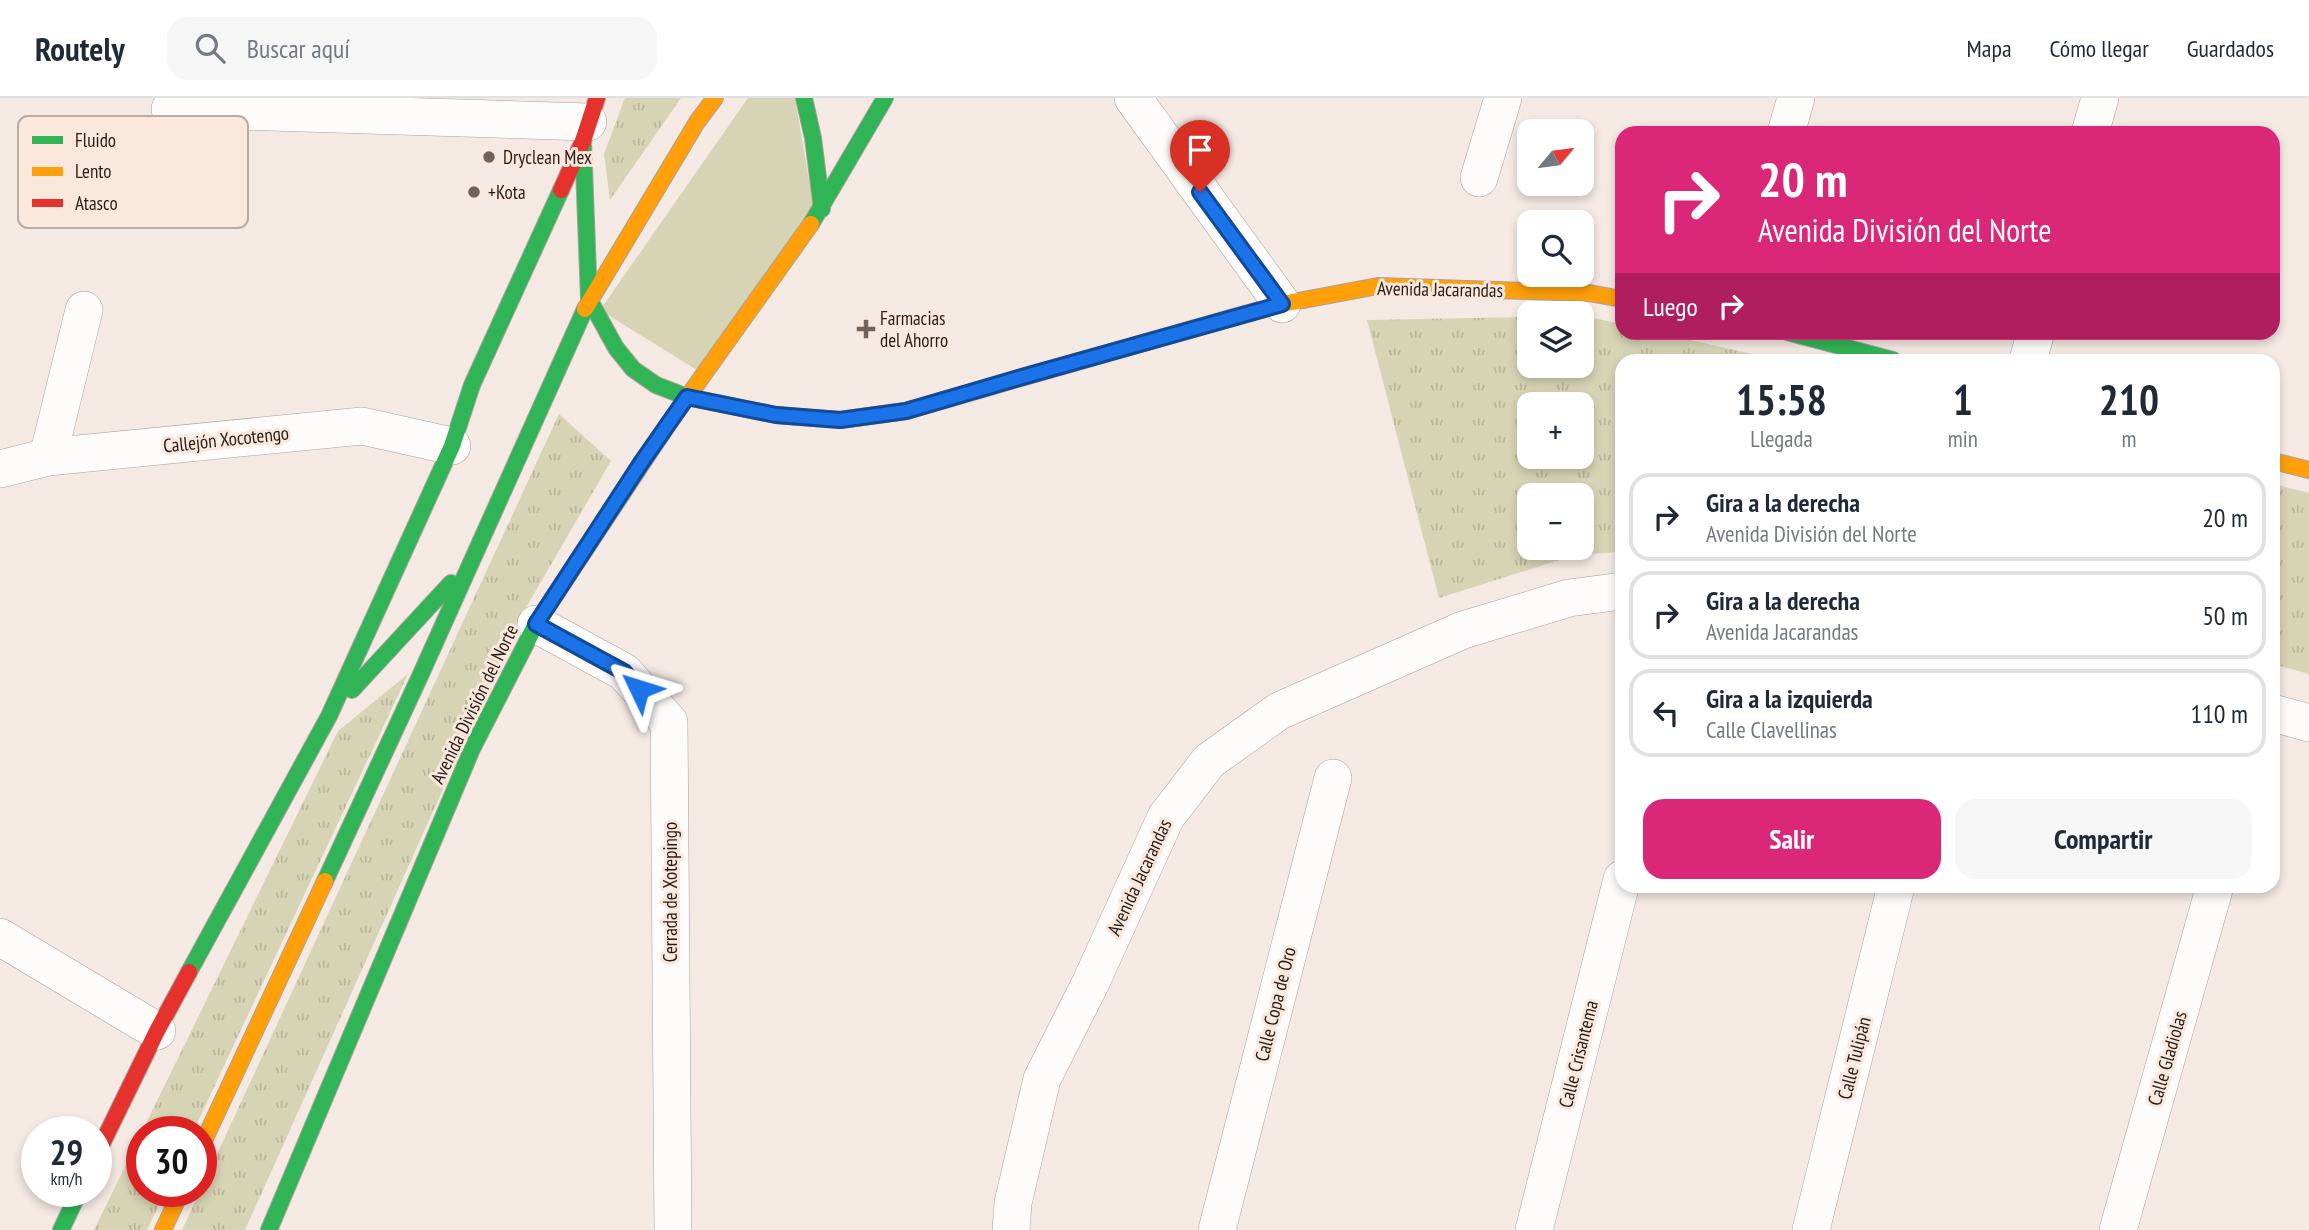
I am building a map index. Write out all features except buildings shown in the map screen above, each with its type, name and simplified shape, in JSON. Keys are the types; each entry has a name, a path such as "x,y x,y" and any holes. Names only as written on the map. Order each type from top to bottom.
{"main road":[{"path":"215,1116 474,558 589,299 697,122 715,98"},
{"path":"804,98 813,138 822,209"},
{"name":"Avenida División del Norte","path":"269,1230 472,749 536,624 641,463 822,209 885,98"},
{"path":"589,299 590,120"},
{"path":"112,1123 157,1031 329,716 452,446 472,385 590,120"},
{"name":"Avenida Jacarandas","path":"589,299 616,348 634,369 656,385 687,397 776,415 840,420 906,411 1282,304 1378,286 1590,293 1615,298"},
{"path":"1818,340 1871,354"},
{"path":"2280,463 2309,470"},
{"path":"329,716 474,558"},
{"path":"61,1230 72,1207"},
{"path":"163,1230 174,1207"}],"street":[{"path":"1133,98 1282,304"},
{"path":"1479,178 1503,98"},
{"path":"1788,126 1796,98"},
{"path":"2092,126 2100,98"},
{"path":"170,108 590,120"},
{"path":"48,457 84,310"},
{"name":"Callejón Xocotengo","path":"0,469 48,457 362,426 452,446"},
{"name":"Avenida Jacarandas","path":"1011,1230 1013,1203 1042,1079 1091,982 1166,817 1209,761 1279,711 1463,630 1569,597 1615,592"},
{"name":"Cerrada de Xotepingo","path":"536,624 624,672 669,722 673,1230"},
{"path":"2280,715 2309,723"},
{"name":"Calle Copa de Oro","path":"1217,1230 1334,778"},
{"name":"Calle Crisantema","path":"1534,1230 1618,893"},
{"name":"Calle Tulipán","path":"1811,1230 1894,893"},
{"name":"Calle Gladiolas","path":"2118,1230 2213,893"},
{"path":"0,937 157,1031"}],"green space":[{"path":"625,98 681,98 610,200 604,154"},
{"path":"748,98 795,98 814,210 700,372 600,310"},
{"path":"1517,317 1517,378 1594,378 1594,318 1615,323 1615,340 1690,340 1752,354 1615,354 1615,552 1594,554 1594,483 1517,483 1517,560 1559,560 1439,598 1367,320"},
{"path":"559,414 611,461 520,618 245,1230 182,1230 193,1207 217,1207 217,1154"},
{"path":"2280,486 2309,493 2309,674 2280,666"},
{"path":"408,674 201,1116 150,1116 338,731"},
{"path":"126,1165 126,1207 158,1207 147,1230 94,1230 105,1207 112,1207 112,1193"}],"traffic: fast":[{"path":"804,98 813,138 822,209"},
{"path":"811,224 885,98"},
{"path":"583,141 589,299 616,348 633,369 656,385 687,397 776,415 840,420 906,411 1234,317"},
{"path":"189,972 329,716 452,446 472,385 561,190"},
{"path":"325,881 585,309"},
{"path":"1817,340 1870,354"},
{"path":"269,1230 472,749 536,624 669,423"},
{"path":"352,690 451,583"},
{"path":"61,1230 72,1207"}],"traffic: slow":[{"path":"585,309 697,122 715,98"},
{"path":"669,423 811,224"},
{"path":"1234,317 1282,304 1378,286 1589,293 1615,298"},
{"path":"2280,463 2309,470"},
{"path":"215,1116 325,881"},
{"path":"163,1230 174,1207"}],"traffic: jam":[{"path":"561,190 583,141 597,98"},
{"path":"112,1123 189,972"}],"place":[{"name":"Dryclean Mex","path":"489,157"},
{"name":"+Kota","path":"474,192"},
{"name":"Farmacias del Ahorro","path":"866,329"}],"route":[{"path":"639,689 624,672 536,624 687,397 776,415 840,420 906,411 1282,304 1200,192"}]}
